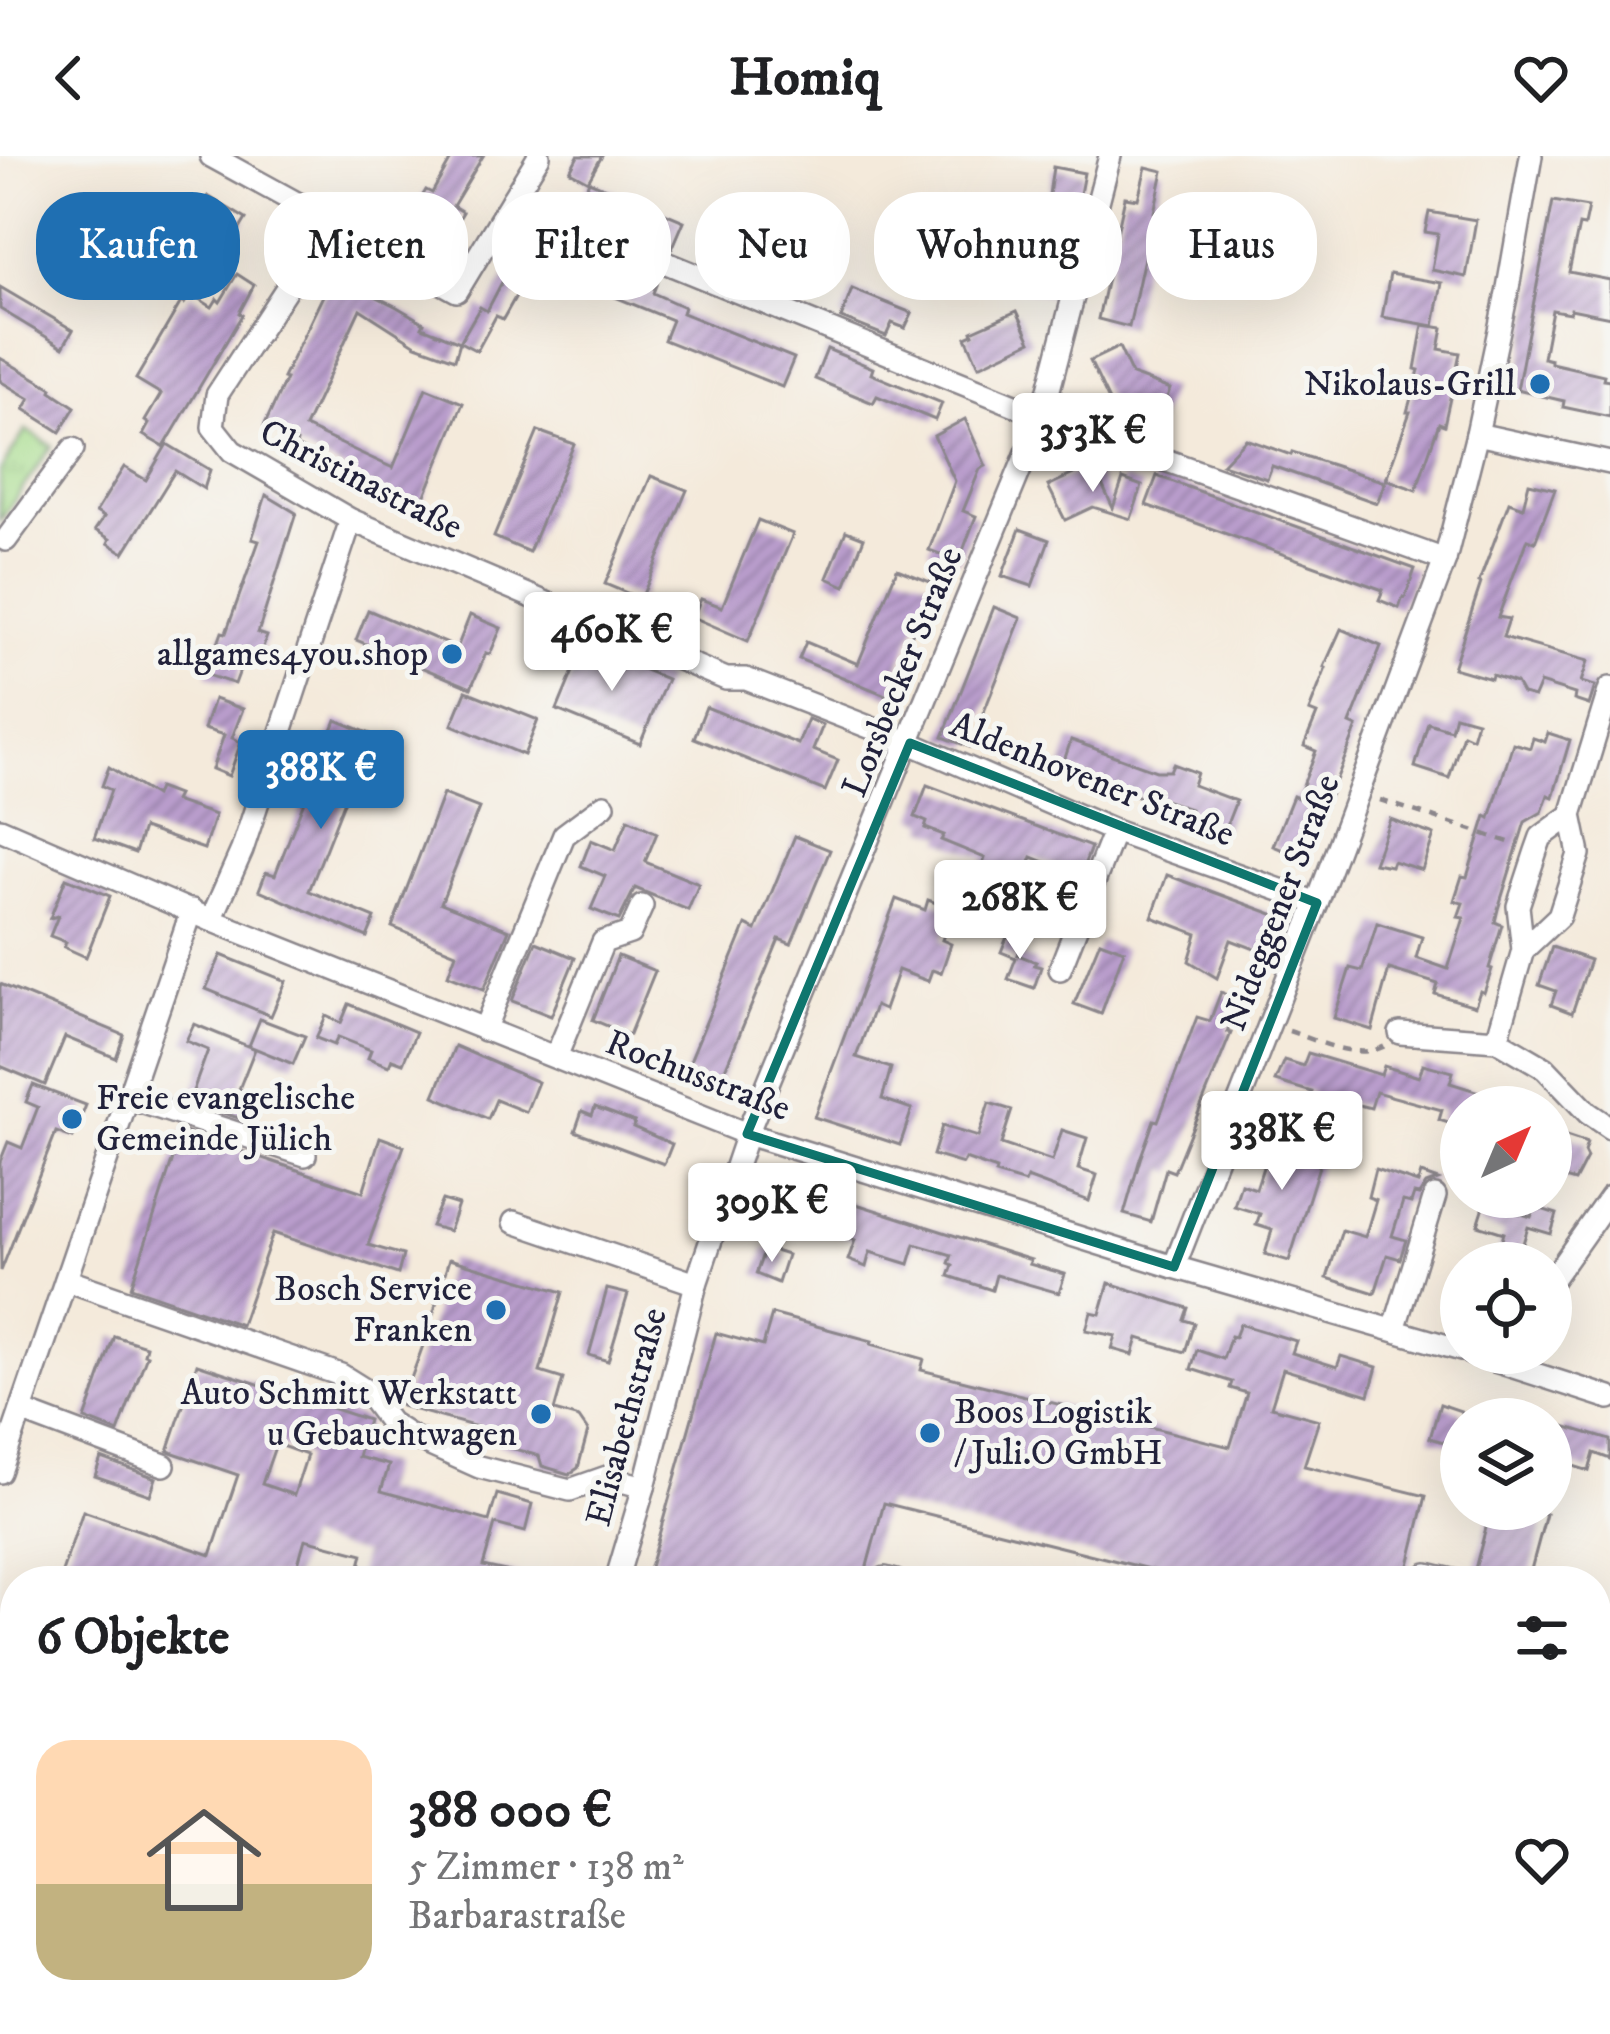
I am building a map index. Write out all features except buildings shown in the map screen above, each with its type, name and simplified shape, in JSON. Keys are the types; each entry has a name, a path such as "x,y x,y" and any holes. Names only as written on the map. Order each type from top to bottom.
{"street":[{"path":"517,192 539,156"},
{"name":"Lorsbecker Straße","path":"747,1134 1042,416 1110,156"},
{"name":"Nideggener Straße","path":"1174,1268 1444,560 1478,434 1531,156"},
{"path":"224,159 278,192"},
{"path":"468,273 492,233"},
{"path":"671,265 1042,416 1444,560"},
{"name":"Christinastraße","path":"279,300 217,395 213,427 232,451 350,520 726,679 746,679 910,743"},
{"path":"1478,434 1610,463"},
{"path":"2,542 73,448"},
{"path":"0,1472 128,1098 202,915 242,850 350,520"},
{"path":"1523,950 1559,916 1580,854 1571,815 1610,688"},
{"name":"Aldenhovener Straße","path":"910,743 1114,831 1317,903"},
{"path":"484,1030 564,835 604,805"},
{"path":"1497,1040 1523,950 1518,906 1535,850 1541,837 1571,815"},
{"name":"Rochusstraße","path":"0,829 747,1134 1174,1268 1440,1344"},
{"path":"1060,969 1114,831"},
{"path":"556,1057 602,942 630,933 642,906"},
{"path":"1400,1033 1497,1040 1545,1068 1610,1129"},
{"path":"128,1098 304,1156"},
{"name":"Elisabethstraße","path":"620,1566 696,1284 747,1134"},
{"path":"1394,1330 1435,1196"},
{"path":"1572,1251 1610,1197"},
{"path":"514,1222 696,1284"},
{"path":"66,1280 341,1375 365,1390 390,1423 479,1467 570,1490 607,1477 644,1487"},
{"path":"1544,1374 1610,1398"},
{"path":"21,1411 164,1465"}],"path":[{"path":"1358,793 1535,850"},
{"path":"1270,1024 1355,1053 1382,1050 1400,1033"}],"highlighted area":[{"path":"910,743 1317,903 1174,1267 747,1134"}],"green space":[{"path":"26,430 52,446 0,521 0,471"}],"place":[{"name":"Nikolaus-Grill","path":"1540,384"},
{"name":"allgames4you.shop","path":"452,654"},
{"name":"Freie evangelische Gemeinde Jülich","path":"72,1119"},
{"name":"Bosch Service Franken","path":"496,1310"},
{"name":"Auto Schmitt Werkstatt u Gebauchtwagen","path":"541,1414"},
{"name":"Boos Logistik / Juli.O GmbH","path":"930,1433"}]}
